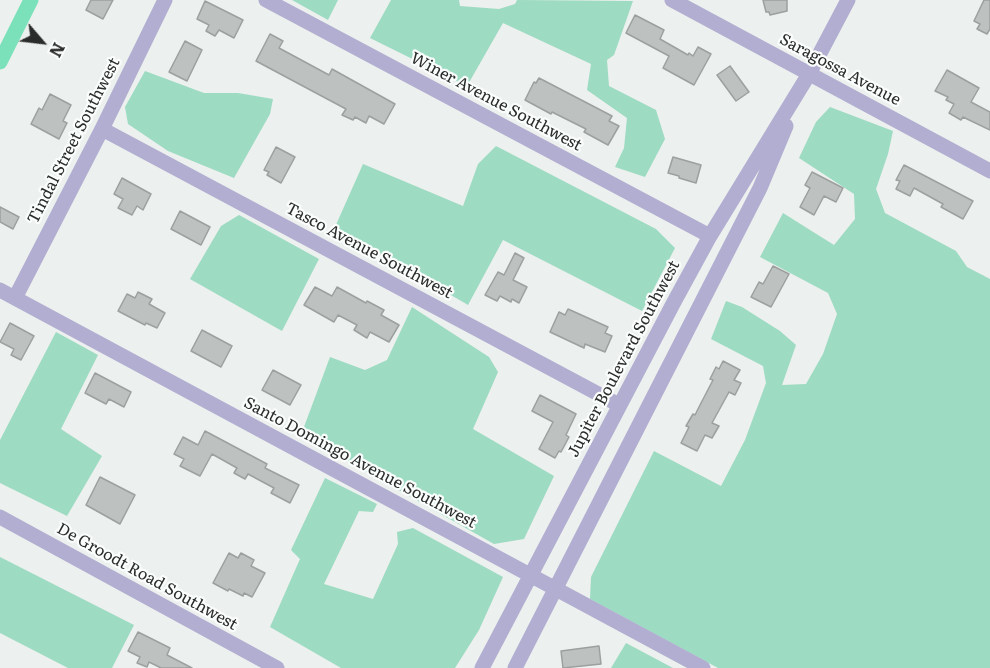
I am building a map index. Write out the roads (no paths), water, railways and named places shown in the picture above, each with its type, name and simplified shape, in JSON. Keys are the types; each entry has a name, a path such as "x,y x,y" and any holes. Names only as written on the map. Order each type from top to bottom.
{"street":[{"name":"Tindal Street Southwest","path":"15,298 165,0"},
{"name":"Winer Avenue Southwest","path":"266,0 710,236"},
{"name":"Saragossa Avenue","path":"672,0 990,171"},
{"name":"Jupiter Boulevard Southwest","path":"482,668 710,236 809,74 848,0"},
{"name":"Jupiter Boulevard Southwest","path":"515,668 760,188 809,74"},
{"name":"Tasco Avenue Southwest","path":"102,129 619,405"},
{"name":"Santo Domingo Avenue Southwest","path":"0,290 703,668"},
{"name":"De Groodt Road Southwest","path":"0,517 277,668"}],"waterway":[{"path":"0,62 31,0"}]}
